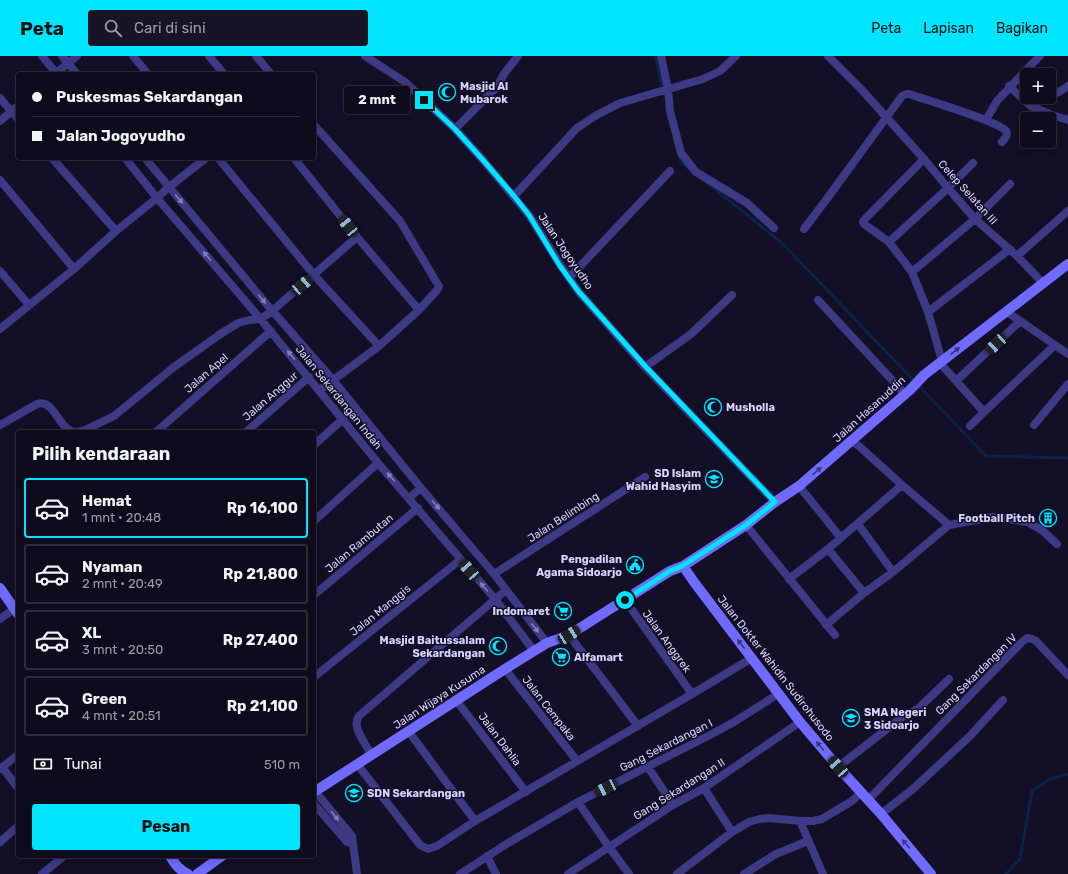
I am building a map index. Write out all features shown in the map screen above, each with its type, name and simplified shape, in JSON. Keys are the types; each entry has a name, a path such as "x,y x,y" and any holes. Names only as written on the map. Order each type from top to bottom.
{"main road":[{"name":"Jalan Hasanuddin","path":"682,566 746,525 775,502 799,486 852,441 924,375 1068,264"},
{"name":"Jalan Wijaya Kusuma","path":"316,790 547,643 569,635 670,571 682,566"},
{"name":"Jalan Dokter Wahidin Sudirohusodo","path":"682,566 800,722 838,767 881,814 931,874"},
{"path":"0,588 16,612"},
{"path":"171,858 180,870 188,874"},
{"path":"197,874 219,858"}],"street":[{"path":"42,56 54,72"},
{"path":"62,56 75,72"},
{"path":"58,72 77,56"},
{"path":"133,56 146,72"},
{"path":"209,56 222,72"},
{"path":"256,56 269,72"},
{"name":"Jalan Jogoyudho","path":"365,56 405,82 455,129 529,215 579,292 646,367 775,502"},
{"path":"455,129 497,87 504,74 518,56"},
{"path":"661,56 670,111 681,153 696,172 748,204 774,228"},
{"path":"514,196 578,128 595,116 620,103 702,79 720,71 736,56"},
{"path":"828,56 887,117 924,159"},
{"path":"1028,68 1040,56"},
{"path":"986,120 997,101 1020,76"},
{"path":"1009,86 1031,106 1052,116 1068,120"},
{"path":"1056,93 1068,86"},
{"path":"804,229 902,96 906,94 986,120 1006,130 1007,136 1002,142"},
{"path":"0,98 15,108 0,121"},
{"path":"316,127 400,221 438,286 438,289 419,310 379,346 320,390"},
{"name":"Celep Selatan III","path":"889,242 863,222 924,159 975,219 1010,249 1043,283"},
{"path":"54,160 116,231"},
{"name":"Jalan Sekardangan Indah","path":"127,160 157,198 261,319 460,560 495,599 534,651"},
{"name":"Jalan Sekardangan Indah","path":"147,160 272,310 333,380 421,488 494,574 547,643"},
{"path":"0,329 116,231 203,160"},
{"path":"220,160 314,275 379,346"},
{"path":"296,160 357,237 419,310"},
{"path":"973,163 889,242 912,272 928,312 941,362 984,412"},
{"path":"569,278 670,171"},
{"path":"0,180 74,268"},
{"path":"912,272 975,219 1010,184"},
{"path":"1017,256 1068,211"},
{"path":"85,430 114,416 174,367 238,323 261,319 357,237"},
{"path":"928,312 1010,249"},
{"path":"0,271 29,306"},
{"path":"646,367 691,334 732,295"},
{"path":"818,300 907,392"},
{"path":"1007,312 1068,354"},
{"path":"956,381 1020,320"},
{"name":"Jalan Apel","path":"158,430 271,331"},
{"path":"970,426 1055,345"},
{"name":"Jalan Anggur","path":"248,430 309,377"},
{"path":"1034,425 1068,384"},
{"path":"0,425 42,402 50,407 69,430"},
{"path":"316,443 343,419"},
{"path":"852,441 949,525"},
{"path":"316,518 378,462"},
{"name":"Jalan Belimbing","path":"494,574 645,477"},
{"path":"789,579 842,538 902,485"},
{"path":"799,486 842,538"},
{"path":"409,498 421,488"},
{"name":"Jalan Rambutan","path":"316,593 418,508"},
{"path":"826,625 949,525 993,517 1028,522 1043,531 1057,544"},
{"path":"858,524 893,572"},
{"path":"746,525 835,635"},
{"path":"828,549 864,594"},
{"name":"Jalan Manggis","path":"316,675 460,560"},
{"path":"371,754 356,725 360,714 506,590"},
{"name":"Jalan Anggrek","path":"625,600 692,694"},
{"path":"0,619 16,612"},
{"path":"569,635 638,726"},
{"name":"Gang Sekardangan IV","path":"865,796 1027,638 1036,642 1068,675"},
{"path":"357,764 420,845 428,849 437,846 475,821 752,658"},
{"name":"Jalan Cempaka","path":"505,669 577,761"},
{"path":"838,767 901,718 919,708 949,679"},
{"name":"Gang Sekardangan I","path":"460,874 508,843 578,802 717,731 778,694"},
{"name":"Jalan Dahlia","path":"456,700 526,792"},
{"path":"881,814 913,789 970,736 1003,700"},
{"name":"Gang Sekardangan II","path":"568,874 673,805 704,788 800,722"},
{"path":"408,732 475,821"},
{"path":"15,757 1,768 16,786"},
{"path":"648,767 673,805"},
{"path":"704,788 732,832"},
{"path":"316,793 352,836 357,874"},
{"path":"677,874 732,832 749,822 759,818 778,818 800,821 822,819 852,800 865,796"},
{"path":"578,802 629,874"},
{"path":"316,806 347,842 352,843"},
{"path":"800,821 823,874"},
{"path":"0,842 16,828"},
{"path":"744,874 776,854 808,842"},
{"path":"487,856 496,874"},
{"path":"42,874 62,858"}],"waterway":[{"path":"655,56 663,89"},
{"path":"679,155 681,162 690,170"},
{"path":"706,182 783,244 986,456 1068,458"},
{"path":"1006,874 1020,859 1032,791 1050,779 1068,774"}],"place":[{"name":"Masjid Al Mubarok","path":"447,92"},
{"name":"Musholla","path":"713,407"},
{"name":"SD Islam Wahid Hasyim","path":"714,479"},
{"name":"Football Pitch","path":"1048,518"},
{"name":"Pengadilan Agama Sidoarjo","path":"635,565"},
{"name":"Indomaret","path":"563,611"},
{"name":"Masjid Baitussalam Sekardangan","path":"498,646"},
{"name":"Alfamart","path":"561,657"},
{"name":"SMA Negeri 3 Sidoarjo","path":"851,718"},
{"name":"SDN Sekardangan","path":"354,793"}],"route":[{"path":"424,100 455,129 514,196 529,215 560,266 579,292 646,367 775,502 746,525 625,600"}]}
